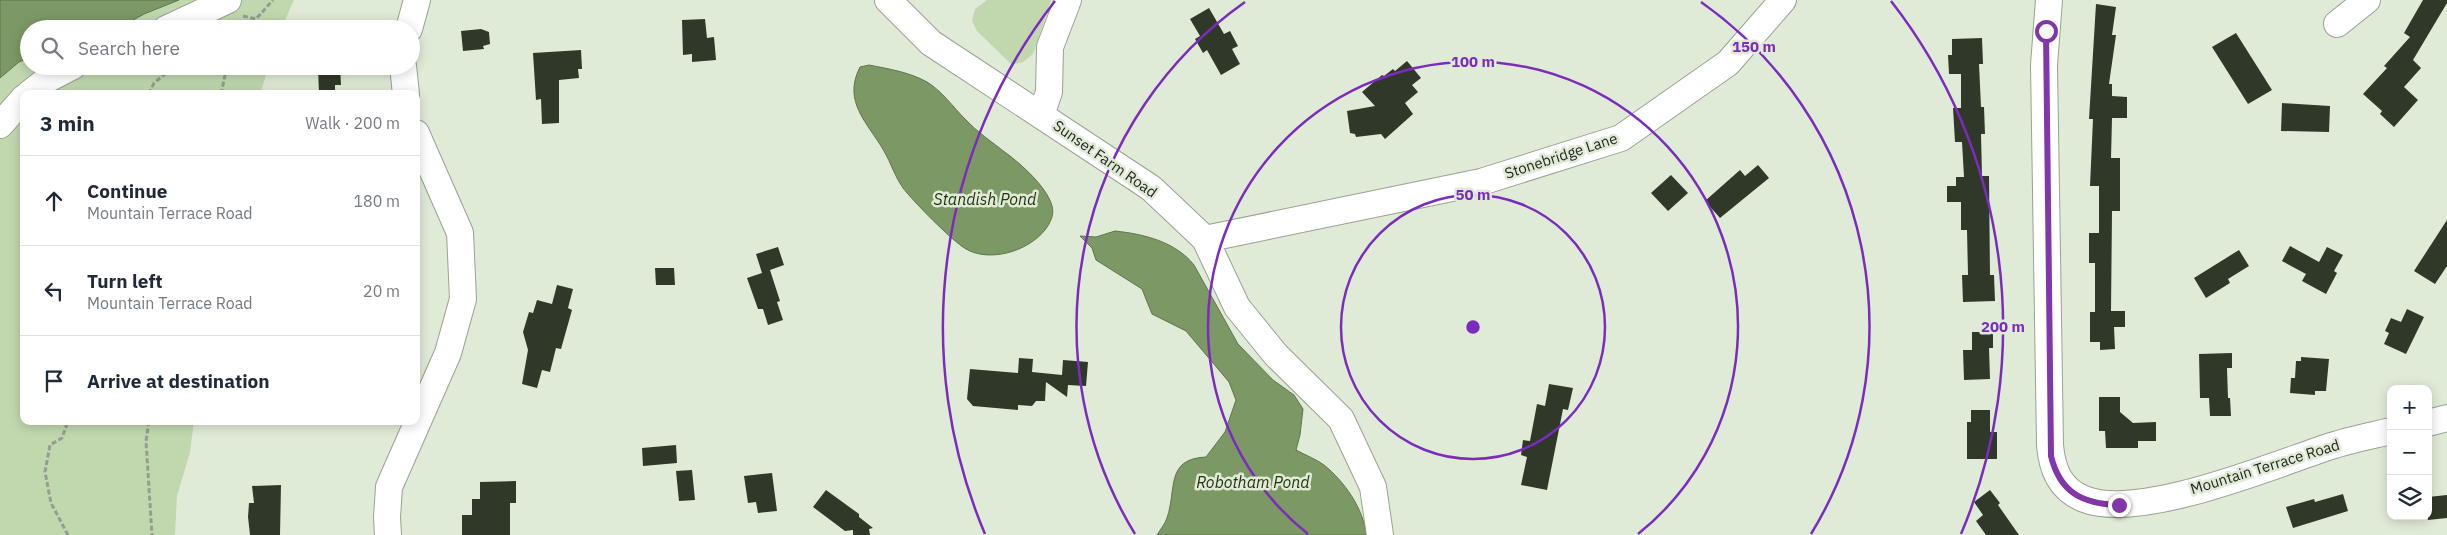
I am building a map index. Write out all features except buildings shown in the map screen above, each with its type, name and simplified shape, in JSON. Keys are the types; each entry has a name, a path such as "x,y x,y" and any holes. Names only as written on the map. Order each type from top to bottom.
{"street":[{"path":"411,20 416,0"},
{"name":"Sunset Farm Road","path":"888,0 931,43 1151,188 1205,239 1237,307 1276,355 1341,419 1373,487 1380,535"},
{"path":"1041,115 1049,92 1050,47 1068,0"},
{"name":"Stonebridge Lane","path":"1205,239 1481,182 1621,138 1728,63 1783,0"},
{"name":"Mountain Terrace Road","path":"2049,0 2044,66 2050,444 2054,470 2060,481 2070,491 2089,501 2107,504 2134,504 2228,482 2330,446 2387,432"},
{"path":"2337,24 2367,0"},
{"path":"193,20 231,7"},
{"path":"34,90 56,75"},
{"path":"404,75 406,90"},
{"path":"0,125 20,102"},
{"path":"420,142 460,233 462,299 448,353 420,417"},
{"path":"2432,422 2447,418"},
{"path":"388,535 389,487 416,425"}],"path":[{"path":"231,7 256,19 273,0"},
{"path":"151,90 154,83 164,75"},
{"path":"222,90 225,75"},
{"path":"67,425 62,438 50,445 45,472 51,503 68,535"},
{"path":"148,425 146,441 152,535"}],"shaded area":[{"path":"0,0 294,0 285,20 20,20 20,75 266,75 261,90 20,90 20,425 193,425 190,452 177,496 175,535 0,535"},
{"path":"987,0 1051,0 1033,54 1023,62 1012,65 977,31 972,21 975,9"}],"water":[{"path":"0,0 179,0 133,20 20,20 20,62 0,78"},
{"name":"Standish Pond","path":"869,65 906,73 927,82 942,94 974,128 1026,170 1045,191 1053,211 1049,224 1034,241 1012,252 988,255 976,253 960,245 915,202 903,188 855,102 855,80 860,67"},
{"name":"Robotham Pond","path":"1115,231 1159,240 1178,250 1194,265 1238,344 1273,380 1294,395 1303,409 1296,450 1324,465 1346,487 1361,515 1366,535 1157,535 1167,518 1178,470 1184,463 1206,457 1225,432 1236,400 1229,382 1186,331 1152,314 1142,289 1096,260 1092,248 1080,236 1096,237"}],"route":[{"path":"2046,31 2044,66 2051,456 2054,470 2060,481 2070,491 2082,499 2096,503 2119,505"}]}
